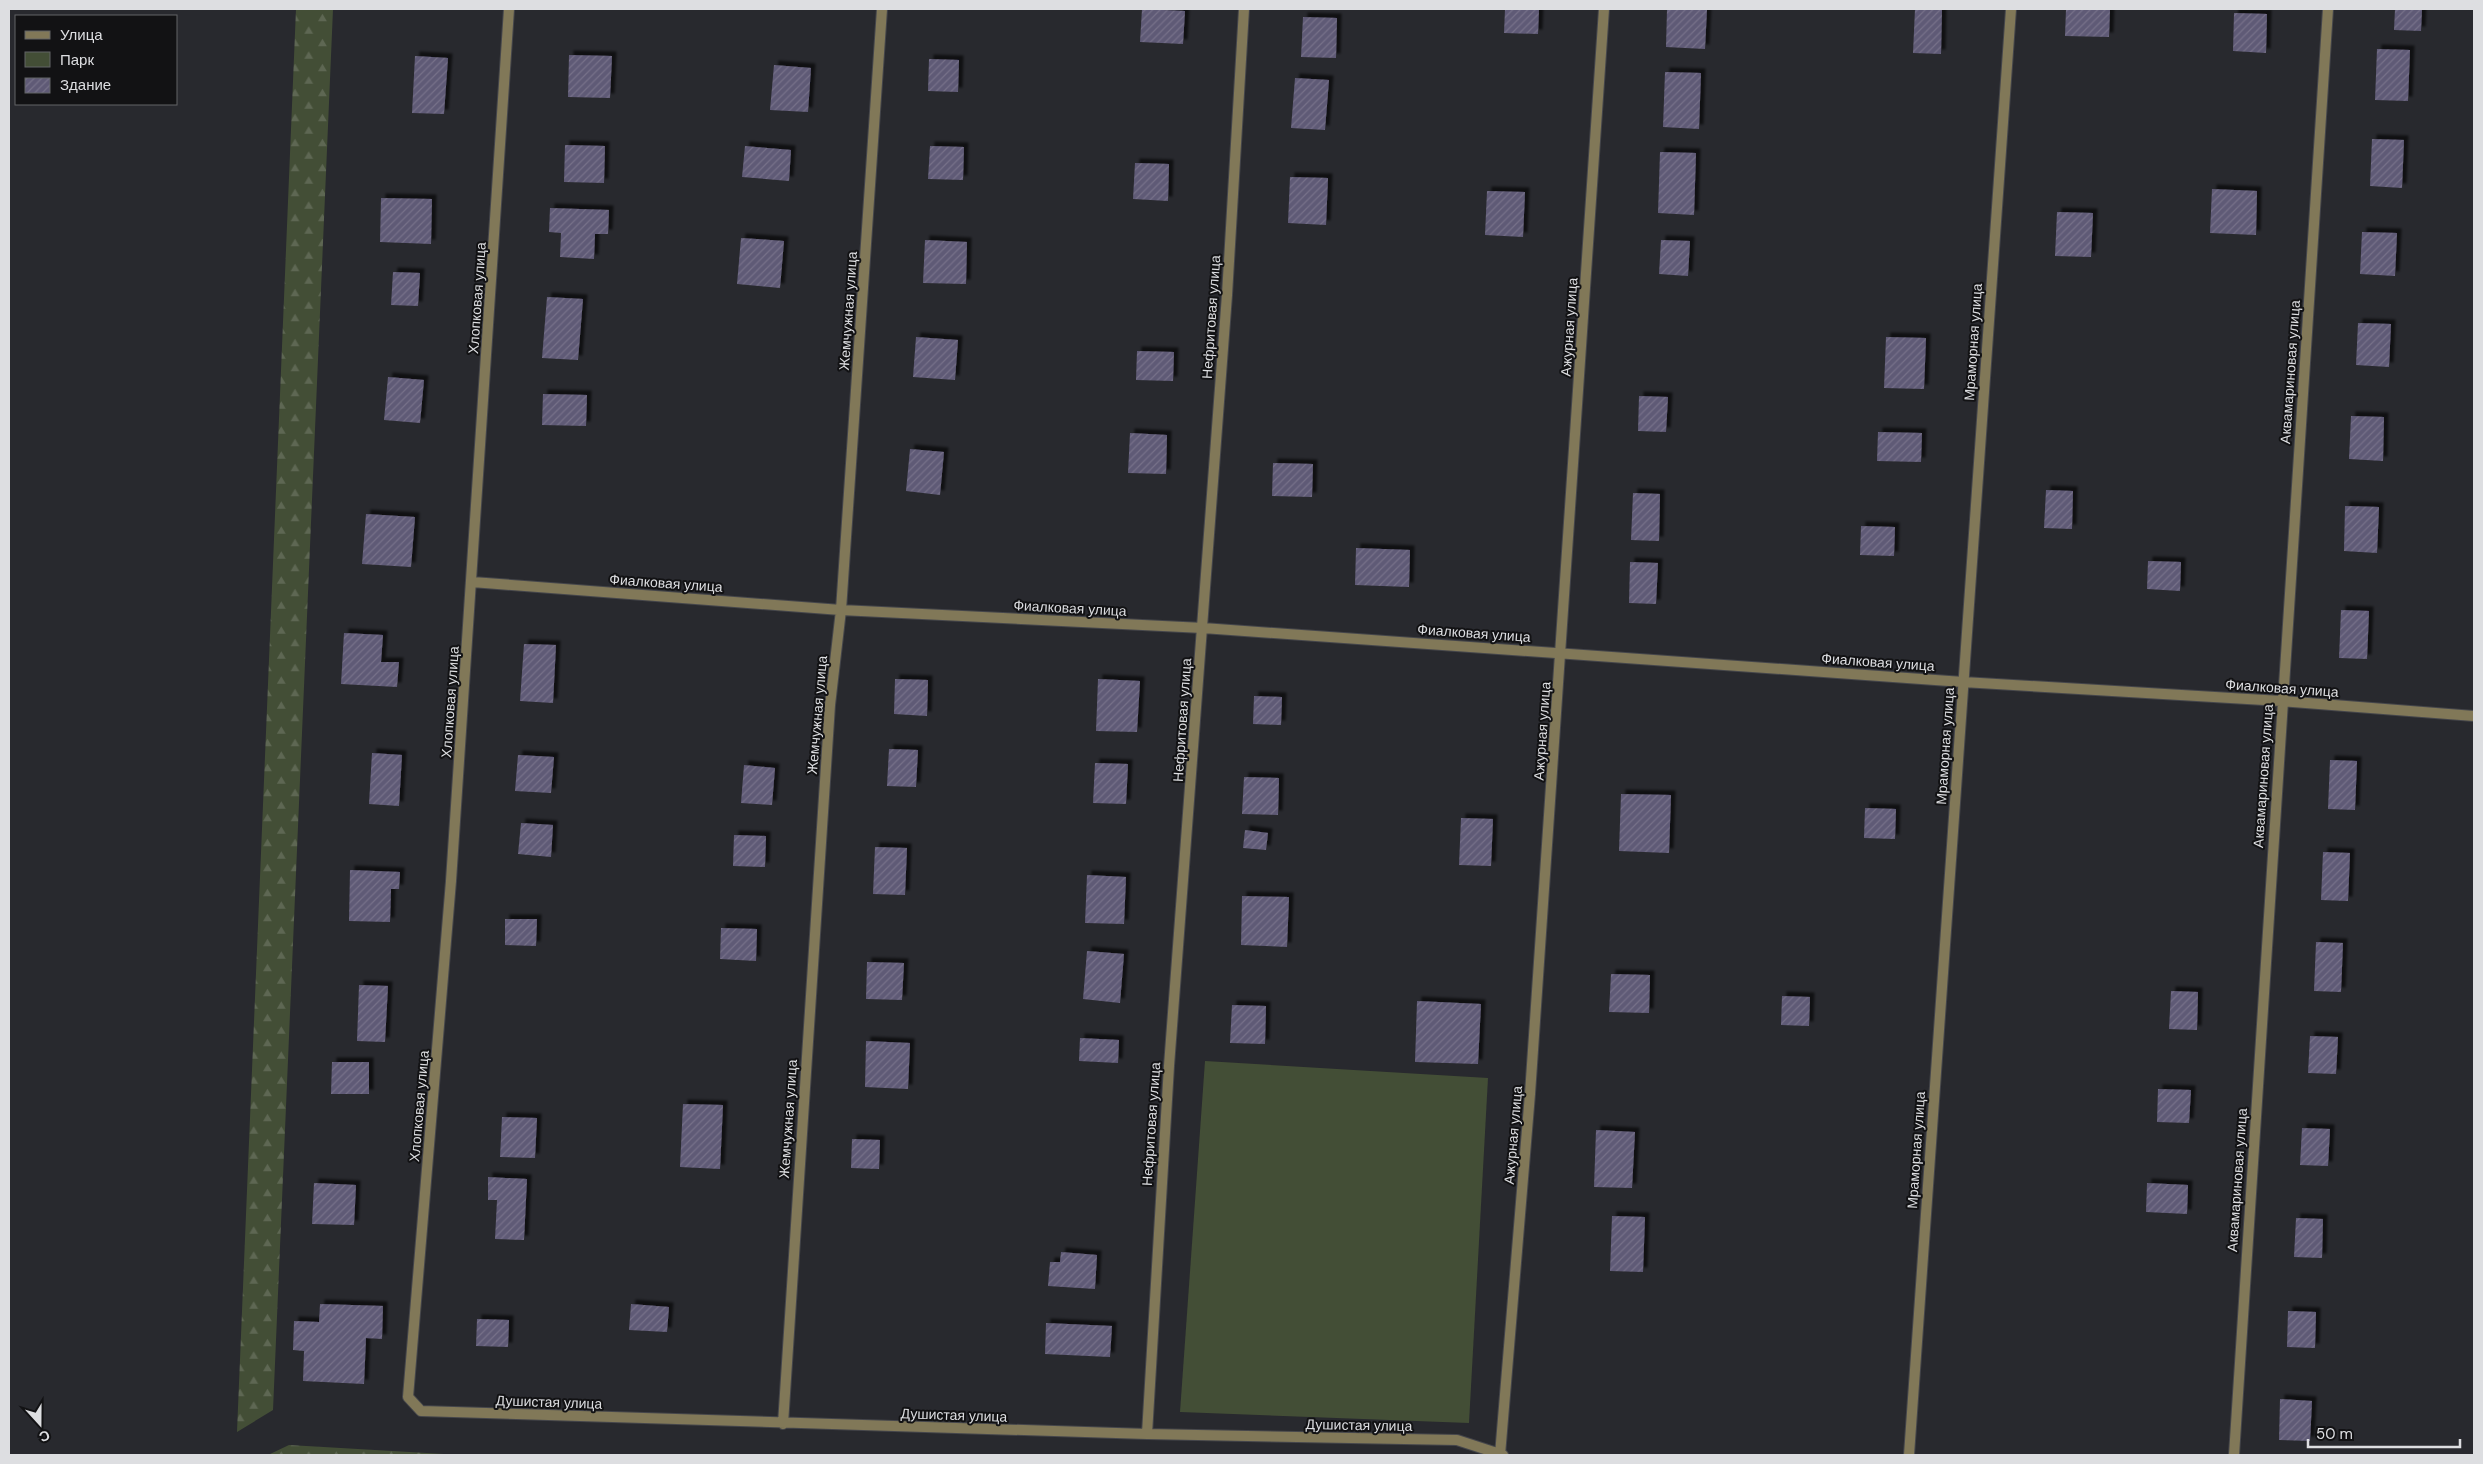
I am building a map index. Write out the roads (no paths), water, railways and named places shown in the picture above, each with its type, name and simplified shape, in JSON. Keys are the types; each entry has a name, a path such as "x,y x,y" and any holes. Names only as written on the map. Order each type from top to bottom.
{"street":[{"name":"Хлопковая улица","path":"408,1397 451,880 510,9"},
{"name":"Жемчужная улица","path":"783,1424 830,705 841,610 882,9"},
{"name":"Нефритовая улица","path":"1146,1434 1169,1066 1227,295 1244,9"},
{"name":"Ажурная улица","path":"1501,1455 1530,1094 1604,9"},
{"name":"Мраморная улица","path":"1909,1455 2011,9"},
{"name":"Аквамариновая улица","path":"2234,1455 2281,701 2328,9"},
{"name":"Фиалковая улица","path":"472,582 841,610 1202,628 1963,682 2281,701 2474,716"},
{"name":"Душистая улица","path":"408,1397 421,1411 783,1424 1457,1440 1501,1455"}]}
